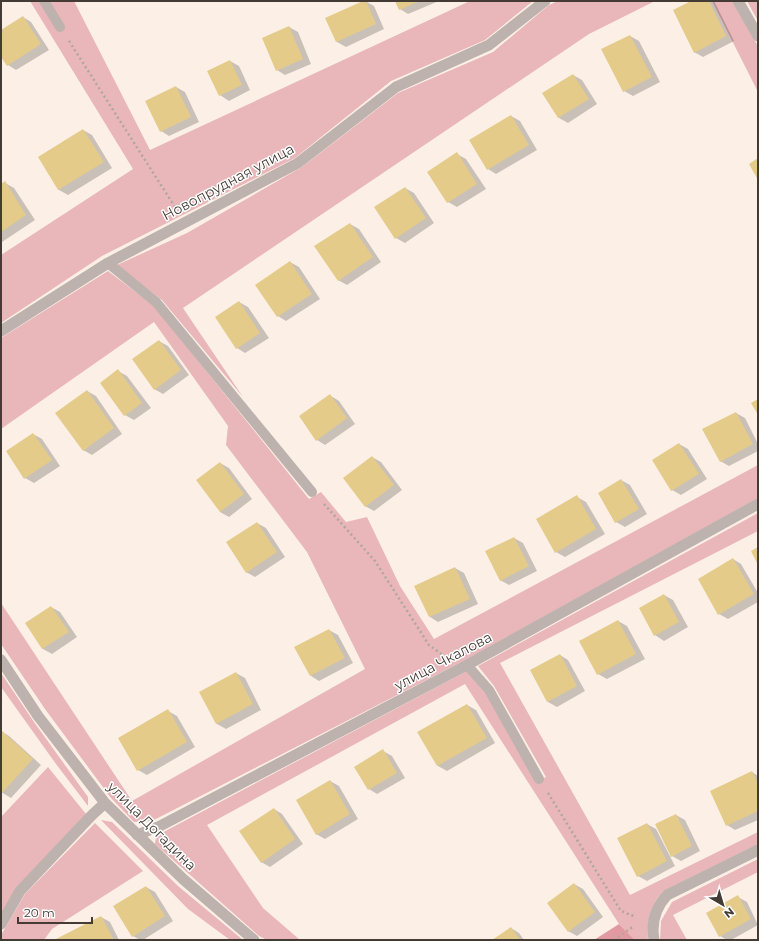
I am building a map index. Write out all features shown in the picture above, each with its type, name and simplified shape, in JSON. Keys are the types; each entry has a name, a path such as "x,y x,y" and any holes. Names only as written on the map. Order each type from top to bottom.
{"street":[{"name":"Новопрудная улица","path":"1,331 108,263 298,163 396,87 489,45 545,1"},
{"path":"738,1 758,36"},
{"name":"улица Чкалова","path":"137,835 160,826 467,665 758,504"},
{"name":"улица Догадина","path":"1,660 38,716 105,803 183,879 254,940"},
{"path":"1,924 20,891 105,803"},
{"path":"654,940 655,916 659,904 667,895 758,850"}],"lane":[{"path":"44,1 60,27"},
{"path":"108,263 156,302 312,492"},
{"path":"467,665 489,690 540,778"}],"path":[{"path":"60,27 185,223"},
{"path":"312,492 375,561 429,645 444,656 467,665"},
{"path":"540,778 621,911 643,920"}],"shaded area":[{"path":"30,1 74,1 150,150 470,1 533,1 485,40 391,81 295,158 102,256 1,323 1,255 133,169"},
{"path":"558,1 655,1 589,34 183,308 243,397 162,300 117,265 187,233 302,167 398,93 493,52 549,5"},
{"path":"712,1 732,1 758,46 758,92"},
{"path":"747,1 758,1 758,21"},
{"path":"108,271 154,306 309,499 321,492 346,522 367,517 400,586 434,639 758,465 758,498 469,658 152,821 134,822 111,798 45,709 1,644 1,603 132,801 365,669 307,552 226,445 228,426 154,322 1,429 1,338"},
{"path":"758,513 758,531 500,663 630,895 758,832 758,844 663,891 655,902 650,914 648,940 635,940 619,924 465,684 207,825 263,908 300,940 267,940 259,936 155,844 156,836 467,671 486,694 536,782 546,777 494,686 478,666"},
{"path":"1,673 88,797 88,806 1,687"},
{"path":"48,767 86,814 1,915 1,817"},
{"path":"101,820 112,822 178,886 243,940 230,940 188,909"},
{"path":"95,823 143,871 52,929 44,940 1,940 1,935 25,894"},
{"path":"758,859 758,872 673,915 687,940 660,940 661,921 672,902"},
{"path":"619,924 635,940 594,940"}],"building":[{"path":"366,1 376,24 336,42 325,18"},
{"path":"395,1 420,1 399,10"},
{"path":"691,1 709,1 726,36 694,53 673,10"},
{"path":"23,16 41,44 7,66 1,57 1,30"},
{"path":"289,26 303,59 276,71 262,38"},
{"path":"630,35 652,77 623,92 601,49"},
{"path":"230,60 242,85 219,96 207,71"},
{"path":"573,74 589,99 558,118 542,93"},
{"path":"176,86 191,117 160,132 145,101"},
{"path":"511,115 529,145 487,170 469,140"},
{"path":"83,129 104,162 58,190 38,157"},
{"path":"457,152 477,184 447,203 427,172"},
{"path":"758,158 758,180 749,164"},
{"path":"5,181 26,215 1,232 1,184"},
{"path":"405,187 426,218 395,239 374,207"},
{"path":"350,223 373,257 338,281 314,246"},
{"path":"290,261 312,294 277,317 255,285"},
{"path":"239,301 260,333 236,349 215,317"},
{"path":"159,340 181,370 154,390 132,359"},
{"path":"118,369 142,403 124,416 100,383"},
{"path":"87,390 114,428 83,451 55,413"},
{"path":"330,394 347,418 316,441 299,416"},
{"path":"758,399 758,415 751,403"},
{"path":"736,412 753,444 720,462 702,429"},
{"path":"33,433 52,460 24,479 6,451"},
{"path":"679,443 699,474 671,491 652,460"},
{"path":"372,456 394,485 365,507 343,478"},
{"path":"220,462 244,494 220,512 196,480"},
{"path":"621,479 639,509 615,523 598,493"},
{"path":"577,495 596,529 555,553 536,519"},
{"path":"257,522 277,552 246,573 226,542"},
{"path":"514,537 529,566 500,581 485,551"},
{"path":"758,547 758,565 751,551"},
{"path":"733,558 754,594 718,615 698,579"},
{"path":"455,567 470,599 429,617 414,586"},
{"path":"664,594 679,622 654,636 639,608"},
{"path":"51,606 69,632 42,649 25,623"},
{"path":"618,620 636,654 597,675 579,641"},
{"path":"329,629 345,658 310,676 294,647"},
{"path":"560,654 577,686 547,702 530,670"},
{"path":"236,672 253,704 216,724 199,692"},
{"path":"467,704 487,738 437,766 417,732"},
{"path":"168,709 187,742 137,771 118,738"},
{"path":"1,730 33,759 1,794"},
{"path":"383,749 397,773 368,790 354,767"},
{"path":"752,771 758,784 758,811 726,826 710,791"},
{"path":"330,780 350,814 316,835 296,800"},
{"path":"274,808 295,839 261,863 239,831"},
{"path":"676,814 692,846 671,857 655,824"},
{"path":"647,823 667,861 637,877 617,838"},
{"path":"574,883 595,912 568,932 547,903"},
{"path":"146,886 165,916 132,937 113,906"},
{"path":"738,895 751,919 719,937 706,913"},
{"path":"101,916 114,940 54,940"},
{"path":"511,927 520,940 492,940"}]}
